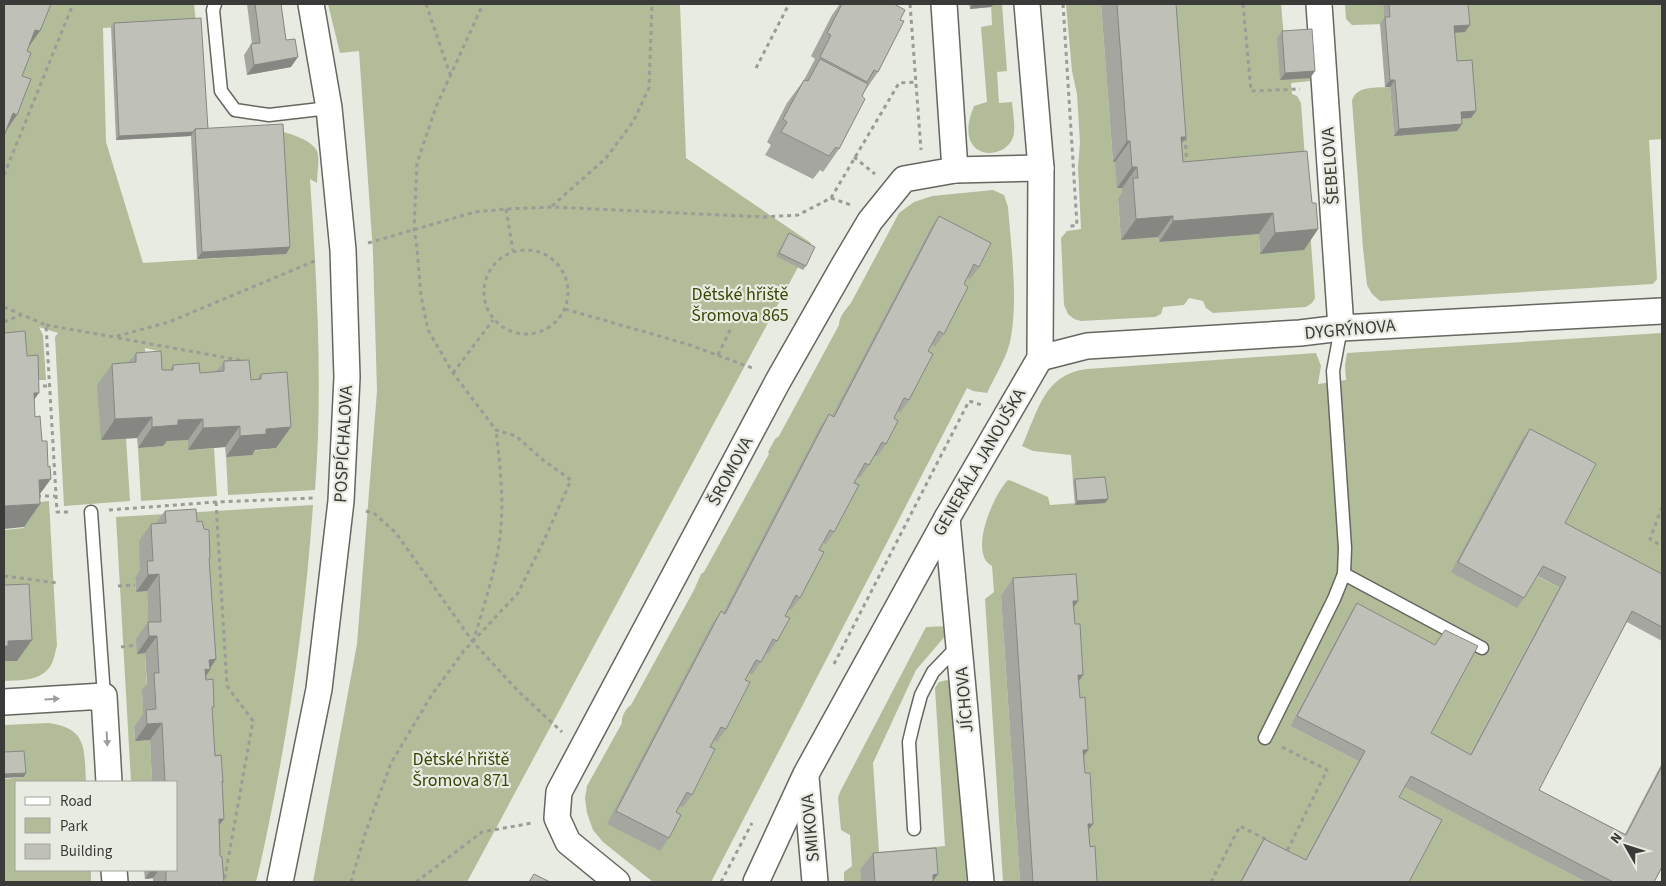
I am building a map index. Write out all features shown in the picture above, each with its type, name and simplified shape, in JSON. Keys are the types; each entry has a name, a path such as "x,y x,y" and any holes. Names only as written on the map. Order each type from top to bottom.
{"street":[{"name":"POSPÍCHALOVA","path":"280,882 319,689 331,499 347,377 343,250 329,108 311,4"},
{"path":"944,4 955,170"},
{"name":"GENERÁLA JANOUŠKA","path":"756,882 806,774 947,518 1040,358 1041,168 1027,4"},
{"name":"ŠEBELOVA","path":"1319,4 1341,328"},
{"name":"ŠROMOVA","path":"616,882 568,842 557,818 559,792 778,381 844,265 875,214 904,179 955,170 1041,168"},
{"name":"DYGRÝNOVA","path":"1040,358 1086,346 1300,334 1341,328 1662,311"},
{"name":"JÍCHOVA","path":"947,518 981,882"},
{"path":"4,702 104,696 109,781"},
{"name":"SMIKOVA","path":"806,774 815,882"}],"lane":[{"path":"215,4 213,10 221,91 235,110 269,115 329,108"},
{"path":"1265,738 1334,599 1344,574 1345,548 1333,371 1341,328"},
{"path":"91,512 104,696"},
{"path":"1344,574 1482,648"},
{"path":"914,829 909,742 921,695 933,672 959,645"}],"path":[{"path":"4,175 73,4"},
{"path":"426,4 450,75"},
{"path":"473,642 496,560 501,526 502,486 496,430 453,373 428,330 421,296 414,229 417,163 436,107 483,4"},
{"path":"552,207 606,158 633,122 649,88 652,4"},
{"path":"756,68 789,4"},
{"path":"910,4 923,175"},
{"path":"1063,4 1077,225 1064,227"},
{"path":"1243,4 1251,92 1305,88"},
{"path":"114,337 169,322 343,250 475,212 552,207 764,217 798,215 830,198 899,83 916,82"},
{"path":"1184,137 1187,165"},
{"path":"830,198 875,214"},
{"path":"506,209 513,252"},
{"path":"527,250 541,252 552,259 562,270 567,282 568,296 565,309 557,321 545,330 532,335 517,334 504,329 493,320 486,308 483,294 485,280 491,267 501,258 513,252 527,250"},
{"path":"4,307 46,325 239,360 240,369"},
{"path":"565,309 688,344 752,368 778,381"},
{"path":"4,322 21,314"},
{"path":"453,373 493,320"},
{"path":"34,496 56,496 46,325"},
{"path":"718,355 732,326"},
{"path":"32,386 49,386"},
{"path":"829,672 969,401 983,405 989,403"},
{"path":"350,882 390,763 431,696 463,652 518,593 570,480 516,436 496,430"},
{"name":"POSPÍCHALOVA","path":"56,496 57,512 91,512 216,502 331,499"},
{"path":"331,499 375,514 396,533 473,642 504,677 580,751"},
{"path":"216,502 227,686 253,721 224,882"},
{"path":"1662,507 1650,539 1662,546"},
{"path":"4,576 58,583"},
{"path":"118,586 135,585"},
{"path":"121,647 136,646"},
{"path":"1265,738 1328,770 1287,851 1279,847"},
{"path":"416,882 482,832 557,818"},
{"path":"721,882 753,821"},
{"path":"1210,882 1240,826 1271,842"}],"green space":[{"path":"34,4 194,4 196,22 103,28 106,142 143,263 285,254 279,131 305,140 317,151 317,183 310,179 317,296 319,374 315,490 228,495 226,457 251,455 253,451 276,448 234,381 158,386 158,351 145,348 146,372 126,438 130,501 64,506 55,337 58,333 39,327 43,335 46,380 10,380 4,356 4,133"},
{"path":"328,4 680,4 686,158 811,243 467,882 313,882 357,644 377,391 373,253 359,51 340,53"},
{"path":"991,4 1002,4 1007,71 997,72 999,103 1012,102 1014,126 1014,133 1010,143 1003,149 993,153 975,148 970,138 969,125 974,106 987,102 981,27 992,25"},
{"path":"1066,4 1101,4 1113,162 1115,162 1123,190 1123,199 1118,200 1121,240 1158,237 1159,242 1259,234 1260,254 1303,250 1168,183 1160,4 1281,4 1284,38 1280,79 1310,78 1310,81 1291,83 1292,94 1297,96 1301,103 1315,298 1312,303 1306,307 1213,313 1206,308 1203,301 1189,298 1184,305 1163,307 1161,314 1155,317 1081,321 1074,319 1068,314 1064,305 1061,238 1067,231 1081,229 1078,167 1080,143 1077,94 1072,71"},
{"path":"1345,4 1383,4 1385,24 1352,25 1346,19"},
{"path":"1462,4 1662,4 1662,139 1649,140 1657,279 1653,284 1380,301 1372,294 1367,285 1363,248 1352,101 1354,96 1362,90 1390,87 1394,136 1456,119 1471,118 1452,68 1449,33"},
{"path":"993,190 1004,195 1008,207 1014,306 1011,337 1004,359 987,393 967,388 711,882 653,882 603,842 593,830 587,813 585,798 587,786 622,723 624,713 631,705 701,574 704,572 769,454 768,452 775,439 779,436 839,325 841,316 851,303 899,213 914,202 932,196","holes":["930,229 970,279 965,277 919,364 899,413 895,411 877,457 872,455 856,476 825,545 821,542 791,610 787,608 736,693 701,760 716,627 820,428 825,430"]},
{"path":"1662,333 1662,588 1536,576 1559,587 1464,765 1424,743 1428,655 1350,613 1290,726 1358,761 1299,870 1257,849 1239,882 1084,882 1001,596 1020,882 1003,882 985,599 994,592 992,566 985,559 982,550 983,537 990,511 1008,480 1048,497 1050,505 1104,501 1103,481 1073,482 1071,455 1033,451 1022,446 1044,396 1061,378 1073,372 1087,369 1316,353 1321,366 1318,384 1346,380 1345,365 1347,353"},
{"path":"188,440 189,450 214,448 217,496 141,501 138,448 163,446 163,441"},
{"path":"49,501 57,646 54,658 47,671 42,675 30,679 4,681 4,661 17,660 4,606 4,530 24,528 22,504"},
{"path":"313,505 302,619 292,695 256,882 211,882 201,697 141,578 135,578 136,592 147,591 149,639 145,653 147,690 142,690 144,727 134,728 135,741 150,740 152,781 131,781 116,517"},
{"path":"948,626 947,634 916,670 873,763 879,852 945,846 935,688 939,682 947,680 952,683 955,690 967,882 925,882 860,870 861,882 844,882 844,872 852,866 850,835 841,830 838,798 840,792 926,627"},
{"path":"48,723 71,730 81,742 85,760 86,781 15,781 15,871 91,871 91,882 4,882 4,779 24,777 4,755 4,725"},
{"path":"1404,786 1586,882 1407,882 1392,807"}],"building":[{"path":"4,4 51,4 40,31 35,30 27,51 31,53 22,76 31,79 17,115 13,113 4,136"},
{"path":"255,4 281,4 286,40 295,39 298,57 254,65 251,44 260,43"},
{"path":"842,4 894,4 905,10 900,20 904,21 878,72 874,70 867,82 820,57 831,35 827,33"},
{"path":"1117,4 1176,4 1186,137 1181,137 1183,162 1307,151 1312,203 1316,203 1318,229 1275,233 1273,213 1173,221 1173,216 1136,219 1133,178 1138,178 1137,167 1132,167 1130,141 1127,141"},
{"path":"1389,4 1468,4 1470,25 1454,26 1457,61 1472,60 1476,111 1461,112 1462,124 1399,129 1395,80 1390,80 1385,17 1390,17"},
{"path":"201,18 208,129 195,129 193,132 119,136 114,23"},
{"path":"1312,29 1315,71 1285,73 1282,31"},
{"path":"820,59 868,84 862,96 865,99 839,149 836,147 829,156 781,132 787,122 783,119 804,80 808,81"},
{"path":"283,124 290,247 202,252 195,129"},
{"path":"939,216 991,243 979,267 974,264 964,284 968,287 944,334 939,331 928,351 933,354 909,400 904,398 894,418 898,421 886,444 882,442 869,465 865,463 854,483 859,485 834,532 830,530 819,550 824,552 800,598 796,595 785,616 790,618 777,641 773,639 761,662 756,660 745,680 750,682 726,729 721,727 710,747 715,749 692,795 687,792 676,812 681,815 669,838 616,811 721,611 725,614 829,414 834,417"},
{"path":"789,233 815,247 806,266 779,253"},
{"path":"25,331 27,356 38,355 39,393 34,393 35,417 40,416 42,441 47,441 48,467 50,466 51,479 39,480 40,504 4,506 4,333"},
{"path":"161,351 162,370 173,370 173,365 199,363 200,373 224,371 224,361 249,360 251,380 261,379 261,374 287,372 291,427 266,429 266,434 240,436 240,426 203,428 203,419 178,420 178,425 152,427 152,417 115,419 112,364 136,362 136,353"},
{"path":"1530,429 1596,464 1565,523 1662,574 1662,627 1632,611 1539,790 1626,835 1662,766 1662,867 1654,882 1613,882 1411,776 1399,797 1442,820 1409,882 1241,882 1264,839 1306,860 1365,751 1297,716 1357,603 1435,645 1445,630 1478,646 1431,733 1471,755 1566,577 1543,566 1524,598 1458,562"},
{"path":"1105,477 1108,499 1077,501 1075,479"},
{"path":"196,509 197,522 202,521 204,529 209,530 209,558 216,659 209,660 210,670 205,669 206,680 213,679 214,707 212,707 215,756 221,755 224,819 219,819 220,856 222,857 224,882 166,882 166,871 178,871 178,781 165,781 162,723 147,724 146,710 156,709 154,673 159,673 157,636 149,636 148,622 161,622 159,574 148,575 147,561 153,561 151,524 166,523 165,511"},
{"path":"1076,574 1078,601 1073,601 1075,624 1080,624 1083,675 1078,675 1080,698 1085,697 1088,750 1083,750 1085,773 1090,773 1093,824 1088,824 1090,847 1095,846 1097,882 1033,882 1013,578"},
{"path":"29,584 32,640 8,641 8,646 4,646 4,585"},
{"path":"24,751 26,773 4,774 4,752"},
{"path":"936,848 938,874 933,875 933,882 875,882 873,853"},
{"path":"534,874 550,882 529,882"}],"park label":[{"name":"Dětské hřiště Šromova 865","path":"740,304"},
{"name":"Dětské hřiště Šromova 871","path":"461,770"}]}
